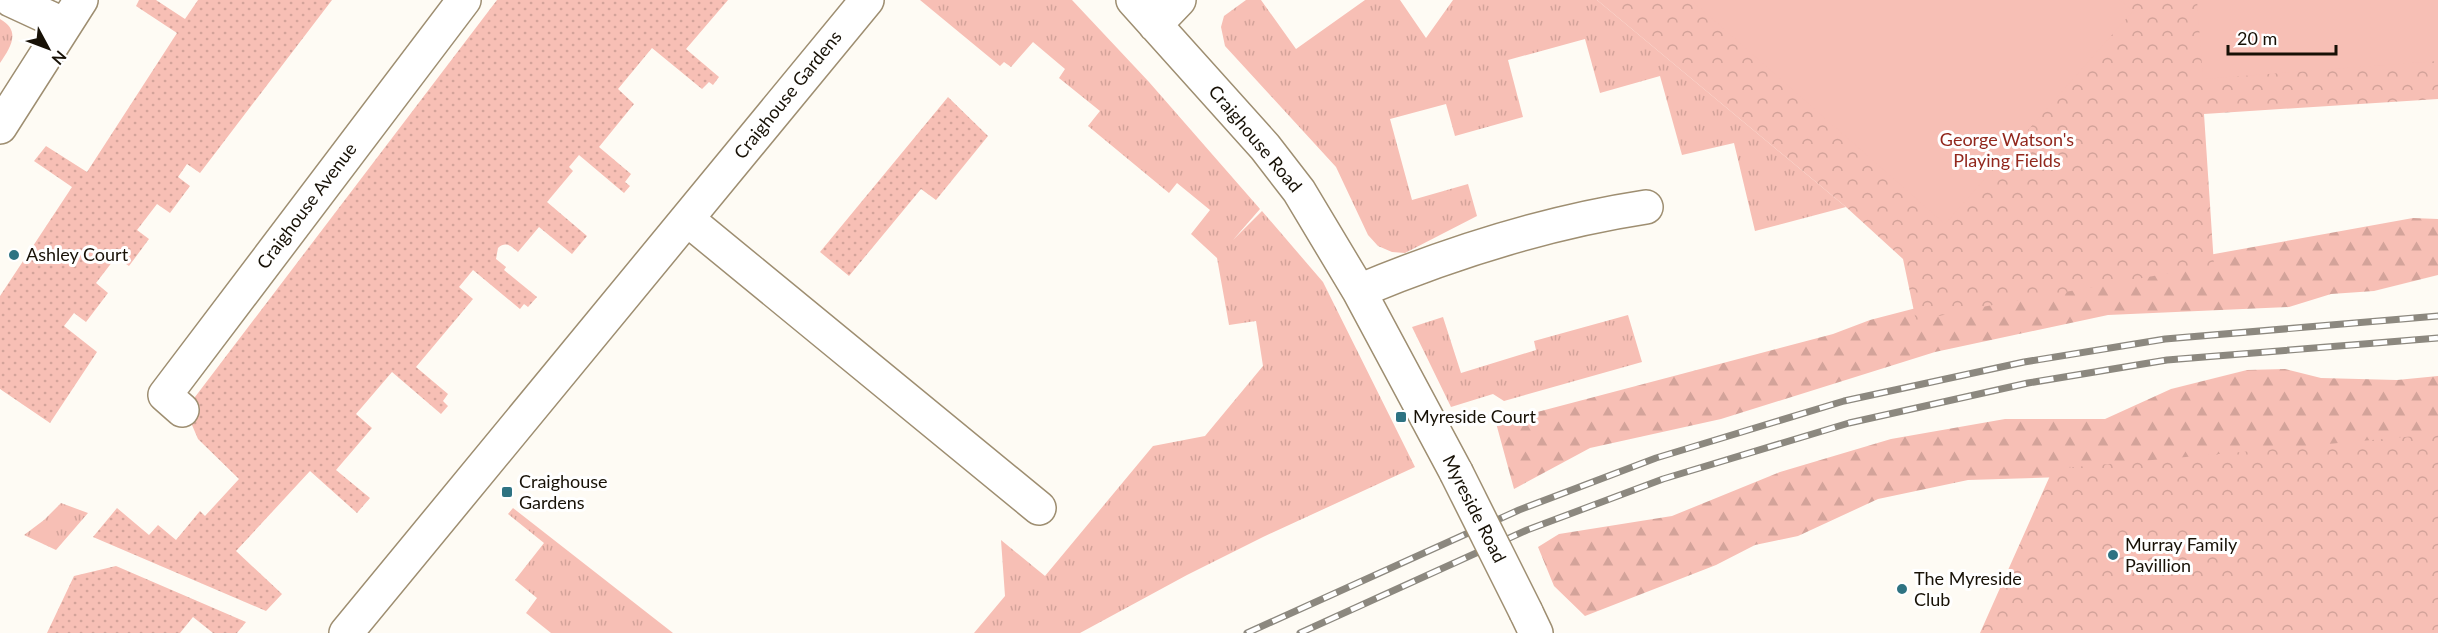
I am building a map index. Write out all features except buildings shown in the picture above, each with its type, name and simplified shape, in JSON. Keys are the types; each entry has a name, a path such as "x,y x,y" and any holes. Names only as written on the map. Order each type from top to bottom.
{"street":[{"path":"0,127 73,13 11,0"},
{"name":"Craighouse Avenue","path":"182,410 165,395 464,0"},
{"name":"Craighouse Gardens","path":"346,633 867,0"},
{"name":"Craighouse Road","path":"1133,0 1265,147 1299,190 1359,291"},
{"path":"1155,25 1179,0"},
{"path":"1359,291 1419,266 1487,246 1602,214 1646,207"},
{"path":"687,219 1039,508"},
{"name":"Myreside Road","path":"1359,291 1456,472 1531,623"}],"green space":[{"path":"139,0 156,0 185,19 198,0 332,0 200,173 187,164 178,177 190,186 170,213 157,204 137,230 149,239 129,266 116,257 96,283 108,293 86,322 74,313 64,326 97,352 50,423 0,389 0,296 72,187 34,161 46,146 87,172 177,33 136,6"},
{"path":"497,0 728,0 686,49 719,77 713,85 709,82 702,89 652,48 618,89 634,104 599,147 631,174 625,182 630,186 624,193 579,155 569,167 573,171 547,202 587,236 572,254 539,227 518,252 506,245 498,248 496,259 506,267 504,270 537,297 528,307 524,304 520,309 473,270 459,287 473,299 416,367 448,394 443,401 448,406 441,414 392,372 356,414 372,428 336,470 370,498 357,513 310,471 236,551 282,594 266,611 93,537 117,508 149,535 158,525 176,540 200,511 205,516 239,479 198,439 189,418 195,397"},
{"path":"920,0 1072,0 1149,82 1260,209 1233,240 1262,211 1323,282 1415,467 1263,537 1080,633 974,633 1005,596 1001,540 1045,576 1153,446 1205,436 1263,366 1256,321 1229,325 1217,258 1191,234 1210,210 1177,183 1169,193 1088,126 1100,111 1059,78 1065,69 1033,42 1011,67 1004,62 1000,66"},
{"path":"1246,0 1261,0 1296,49 1365,0 1400,0 1426,38 1453,0 1597,0 1846,207 1755,231 1734,143 1682,155 1660,76 1600,93 1585,39 1508,60 1523,117 1455,136 1446,104 1390,119 1412,200 1468,184 1477,216 1405,253 1392,252 1378,246 1368,235 1336,167 1225,46 1221,27 1224,16"},
{"name":"George Watson's Playing Fields","path":"1597,0 2438,0 2438,99 2204,114 2214,265 1916,321 1903,259 1846,207"},
{"path":"1691,0 2120,0 2133,11 1945,224"},
{"path":"2197,0 2438,0 2438,61 2203,79"},
{"path":"0,19 11,29 12,40 0,63"},
{"path":"948,97 988,136 936,200 921,189 849,276 820,252"},
{"path":"2413,218 2438,219 2438,275 2374,291 2331,294 2289,307 2108,315 1935,352 1721,419 1590,448 1514,489 1496,423 1833,334 1870,320 1974,293 2181,260"},
{"path":"1628,315 1642,362 1504,401 1493,394 1451,407 1412,327 1443,317 1461,373 1536,350 1534,341"},
{"path":"2285,369 2321,378 2397,380 2438,376 2438,451 2095,476 1968,480 1878,499 1798,536 1755,545 1716,565 1585,616 1554,586 1538,547 1559,534 1672,516 1780,472 1891,439 2005,419 2105,419 2171,389 2247,370"},
{"path":"2438,434 2438,633 1980,633 2053,469"},
{"path":"61,503 88,513 56,550 24,535 44,520"},
{"path":"513,508 673,633 551,633 526,613 537,598 515,580 544,543 508,514"},
{"path":"116,566 246,622 237,633 213,633 193,617 180,633 47,633 74,576"}],"railway":[{"path":"1247,633 1519,510 1656,458 1844,401 2024,362 2165,339 2438,316"},
{"path":"1300,633 1527,530 1663,479 1849,423 2028,383 2167,360 2438,338"}],"place":[{"name":"Ashley Court","path":"14,255"},
{"name":"Myreside Court","path":"1401,417"},
{"name":"Craighouse Gardens","path":"507,492"},
{"name":"Murray Family Pavillion","path":"2113,555"},
{"name":"The Myreside Club","path":"1902,589"}]}
